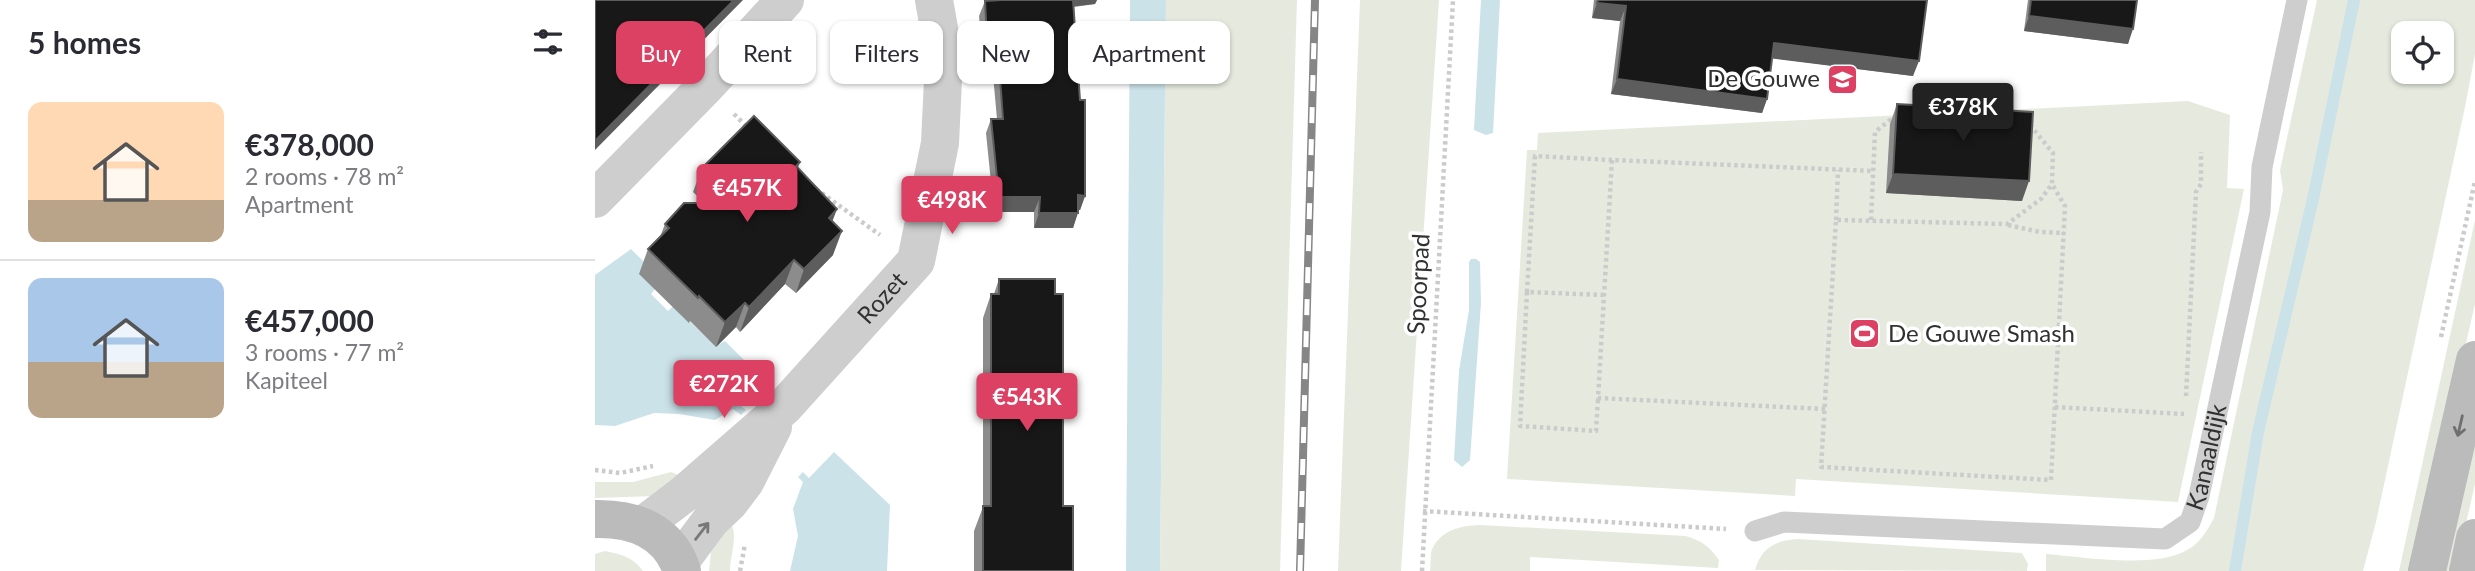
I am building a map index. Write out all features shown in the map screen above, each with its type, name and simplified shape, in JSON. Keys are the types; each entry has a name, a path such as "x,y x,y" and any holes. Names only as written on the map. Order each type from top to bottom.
{"main road":[{"path":"2427,571 2475,360"},
{"path":"595,519 617,518 642,526 657,535 670,548 681,567"},
{"path":"2467,571 2475,538"}],"street":[{"path":"595,199 706,86 785,0"},
{"name":"Rozet","path":"642,526 723,461 784,407 916,261 940,143 943,80 940,34 934,0"},
{"name":"Rozet","path":"681,567 711,520 745,482 784,407"}],"lane":[{"name":"Kanaaldijk","path":"1755,531 1784,522 2165,539 2190,522 2199,496 2260,212 2262,167 2297,0"}],"path":[{"name":"Spoorpad","path":"1422,571 1423,511 1453,0"},
{"path":"706,86 754,134"},
{"path":"1871,220 1875,132 1890,120 1904,120"},
{"path":"1838,170 1821,467 2051,480 2065,206 2052,184 2053,153 2027,122"},
{"path":"2185,400 2196,192 2201,184 2201,152"},
{"path":"1612,160 1596,431 1520,426 1535,156 1873,171"},
{"path":"2007,225 2041,199 2052,184"},
{"path":"816,188 916,261"},
{"path":"1836,220 2007,225 2040,232 2064,233"},
{"path":"1527,292 1604,295"},
{"path":"1598,398 1825,409"},
{"path":"2055,407 2185,414"},
{"path":"1423,511 1755,531"}],"shaded area":[{"path":"1166,0 1297,0 1280,571 1160,571 1165,84 1230,84 1230,21 1166,21"},
{"path":"1360,0 1439,0 1401,571 1338,571"},
{"path":"2317,0 2475,0 2475,54 2465,107 2376,522 2363,571 2046,571 2046,554 2119,560 2174,556 2196,544 2209,528 2214,518 2283,190 2280,170"},
{"name":"De Gouwe Smash","path":"2188,101 2230,115 2227,188 2244,189 2178,502 1796,479 1795,496 1507,479 1527,150 1537,150 1538,133"},
{"path":"2475,220 2475,304 2414,571 2399,571"},
{"path":"2475,421 2475,484 2455,571 2440,571"},
{"path":"671,472 684,477 657,496 595,498 595,482 633,482"},
{"path":"730,522 734,539 730,571 709,571 711,552"},
{"path":"1480,525 1686,536 1701,542 1712,551 1719,560 1718,568 1530,557 1530,571 1430,571 1432,549 1441,537 1459,528"},
{"path":"1798,539 2022,553 2028,564 2027,571 1755,570 1761,556 1776,543"},
{"path":"605,551 626,557 643,571 595,571 595,554"}],"water":[{"path":"1130,0 1166,0 1166,21 1130,21"},
{"path":"1481,0 1500,0 1493,133 1486,135 1474,130"},
{"path":"1129,84 1165,84 1160,571 1126,571"},
{"path":"631,249 647,265 655,289 651,294 668,311 673,306 716,346 725,341 765,381 738,404 746,410 741,415 733,409 715,420 654,413 615,426 595,425 595,275"},
{"path":"1471,259 1480,262 1481,303 1470,460 1462,467 1454,460 1459,371 1469,310"},
{"path":"834,452 890,505 887,571 790,571 798,536 793,509 803,482 798,477 803,472 809,478"}],"building":[{"path":"595,0 734,0 705,29 705,21 616,21 616,84 651,84 595,141"},
{"path":"1073,0 1074,21 1068,21 1068,84 1079,84 1080,100 1085,100 1085,196 1078,195 1078,213 1039,213 1040,197 999,197 991,119 1003,119 1000,84 1054,84 1054,21 986,21 985,1"},
{"path":"1598,0 1927,0 1919,61 1774,43 1767,99 1617,79 1626,6 1597,3"},
{"path":"2031,0 2137,0 2133,29 2029,16"},
{"path":"1897,104 2033,112 2029,181 1893,174"},
{"path":"754,116 800,162 796,166 837,209 829,218 842,231 804,269 794,260 749,307 745,303 725,322 648,249 669,228 665,224 684,203 740,203 702,168"},
{"path":"999,279 1055,279 1055,294 1063,294 1063,506 1073,506 1073,571 983,571 983,506 991,506 991,294 999,294"}],"waterway":[{"path":"2235,571 2258,432 2313,199 2354,0"}],"railway":[{"path":"1300,571 1315,0"}],"place":[{"name":"De Gouwe","path":"1843,79"},
{"name":"De Gouwe Smash","path":"1865,334"}]}
